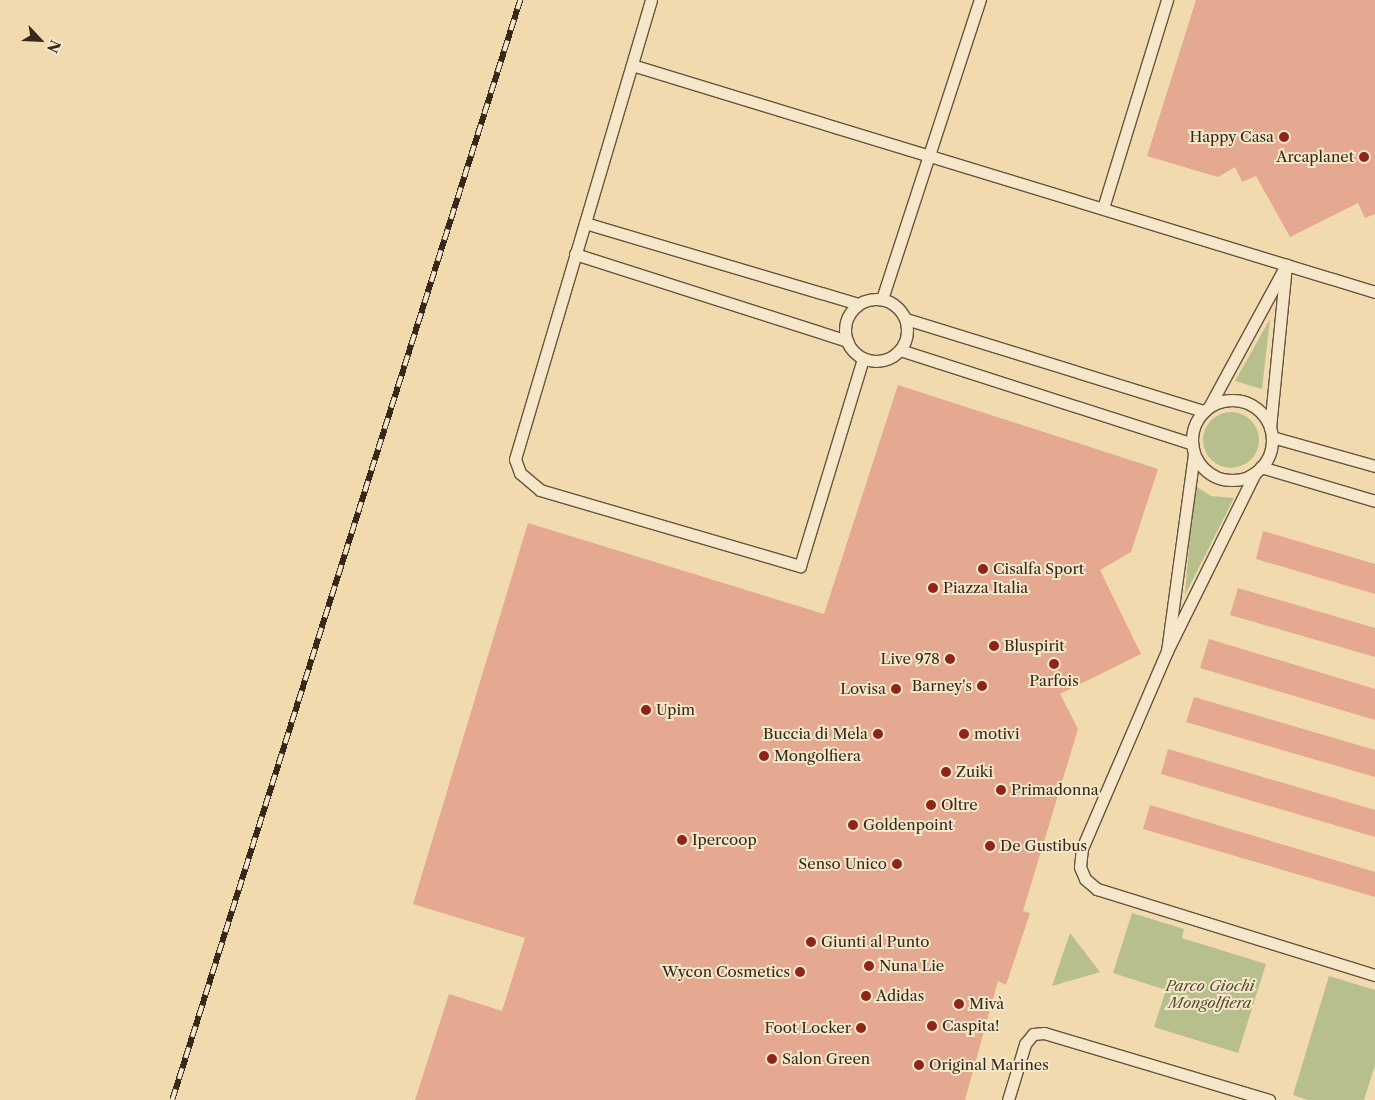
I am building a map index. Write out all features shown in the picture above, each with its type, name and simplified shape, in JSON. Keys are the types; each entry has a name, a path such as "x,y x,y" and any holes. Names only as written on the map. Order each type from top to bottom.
{"lane":[{"path":"651,0 515,459 520,473 540,490 800,566 863,358"},
{"path":"882,299 980,0"},
{"path":"1103,208 1167,0"},
{"path":"632,65 1375,292"},
{"path":"585,223 858,304 882,299 892,302 906,319 1206,409 1224,400 1242,401 1260,411 1271,432 1375,466"},
{"path":"576,254 847,341 863,358 883,360 900,350 907,335 906,319"},
{"path":"1167,651 1195,423 1206,409 1286,265"},
{"path":"1286,265 1271,432 1258,470 1167,651 1090,828 1080,867 1097,888 1375,975"},
{"path":"847,341 846,320 858,304"},
{"path":"900,350 1193,449 1204,469 1219,478 1240,479 1258,470 1375,501"},
{"path":"1008,1100 1025,1044 1033,1034 1044,1033 1269,1100"}],"green space":[{"path":"1270,319 1262,389 1235,381"},
{"path":"1226,412 1236,412 1251,420 1257,429 1259,440 1257,451 1251,460 1236,468 1226,468 1215,463 1208,456 1203,445 1203,435 1208,424 1215,417"},
{"path":"1194,485 1211,496 1234,498 1185,595"},
{"name":"Parco Giochi Mongolfiera","path":"1132,913 1184,929 1182,938 1266,964 1238,1053 1154,1027 1166,990 1113,973"},
{"path":"1070,933 1100,972 1052,986"},
{"path":"1329,976 1375,990 1375,1065 1364,1100 1308,1100 1293,1095"}],"building":[{"path":"1196,0 1375,0 1375,214 1365,218 1358,203 1290,237 1256,176 1242,182 1235,167 1218,177 1147,156"},
{"name":"Mongolfiera","path":"898,385 1158,469 1131,552 1100,570 1141,654 1060,694 1078,729 1023,911 1030,913 1006,985 998,981 965,1100 415,1100 449,994 502,1011 525,938 413,904 528,523 824,614"},
{"path":"1263,531 1375,564 1375,594 1256,559"},
{"path":"1238,588 1375,628 1375,657 1230,615"},
{"path":"1209,639 1375,689 1375,720 1200,668"},
{"path":"1194,697 1375,750 1375,777 1186,722"},
{"path":"1168,749 1375,810 1375,837 1161,774"},
{"path":"1150,805 1375,872 1375,897 1143,829"}],"railway":[{"path":"172,1100 520,0"}],"place":[{"name":"Happy Casa","path":"1284,137"},
{"name":"Arcaplanet","path":"1364,157"},
{"name":"Cisalfa Sport","path":"983,569"},
{"name":"Piazza Italia","path":"933,588"},
{"name":"Bluspirit","path":"994,646"},
{"name":"Live 978","path":"950,659"},
{"name":"Parfois","path":"1054,664"},
{"name":"Barney's","path":"982,686"},
{"name":"Lovisa","path":"896,689"},
{"name":"Upim","path":"646,710"},
{"name":"Buccia di Mela","path":"878,734"},
{"name":"motivi","path":"964,734"},
{"name":"Mongolfiera","path":"764,756"},
{"name":"Zuiki","path":"946,772"},
{"name":"Primadonna","path":"1001,790"},
{"name":"Oltre","path":"931,805"},
{"name":"Goldenpoint","path":"853,825"},
{"name":"Ipercoop","path":"682,840"},
{"name":"De Gustibus","path":"990,846"},
{"name":"Senso Unico","path":"897,864"},
{"name":"Giunti al Punto","path":"811,942"},
{"name":"Nuna Lie","path":"869,966"},
{"name":"Wycon Cosmetics","path":"800,972"},
{"name":"Adidas","path":"866,996"},
{"name":"Mivà","path":"959,1004"},
{"name":"Caspita!","path":"932,1026"},
{"name":"Foot Locker","path":"861,1028"},
{"name":"Salon Green","path":"772,1059"},
{"name":"Original Marines","path":"919,1065"}]}
